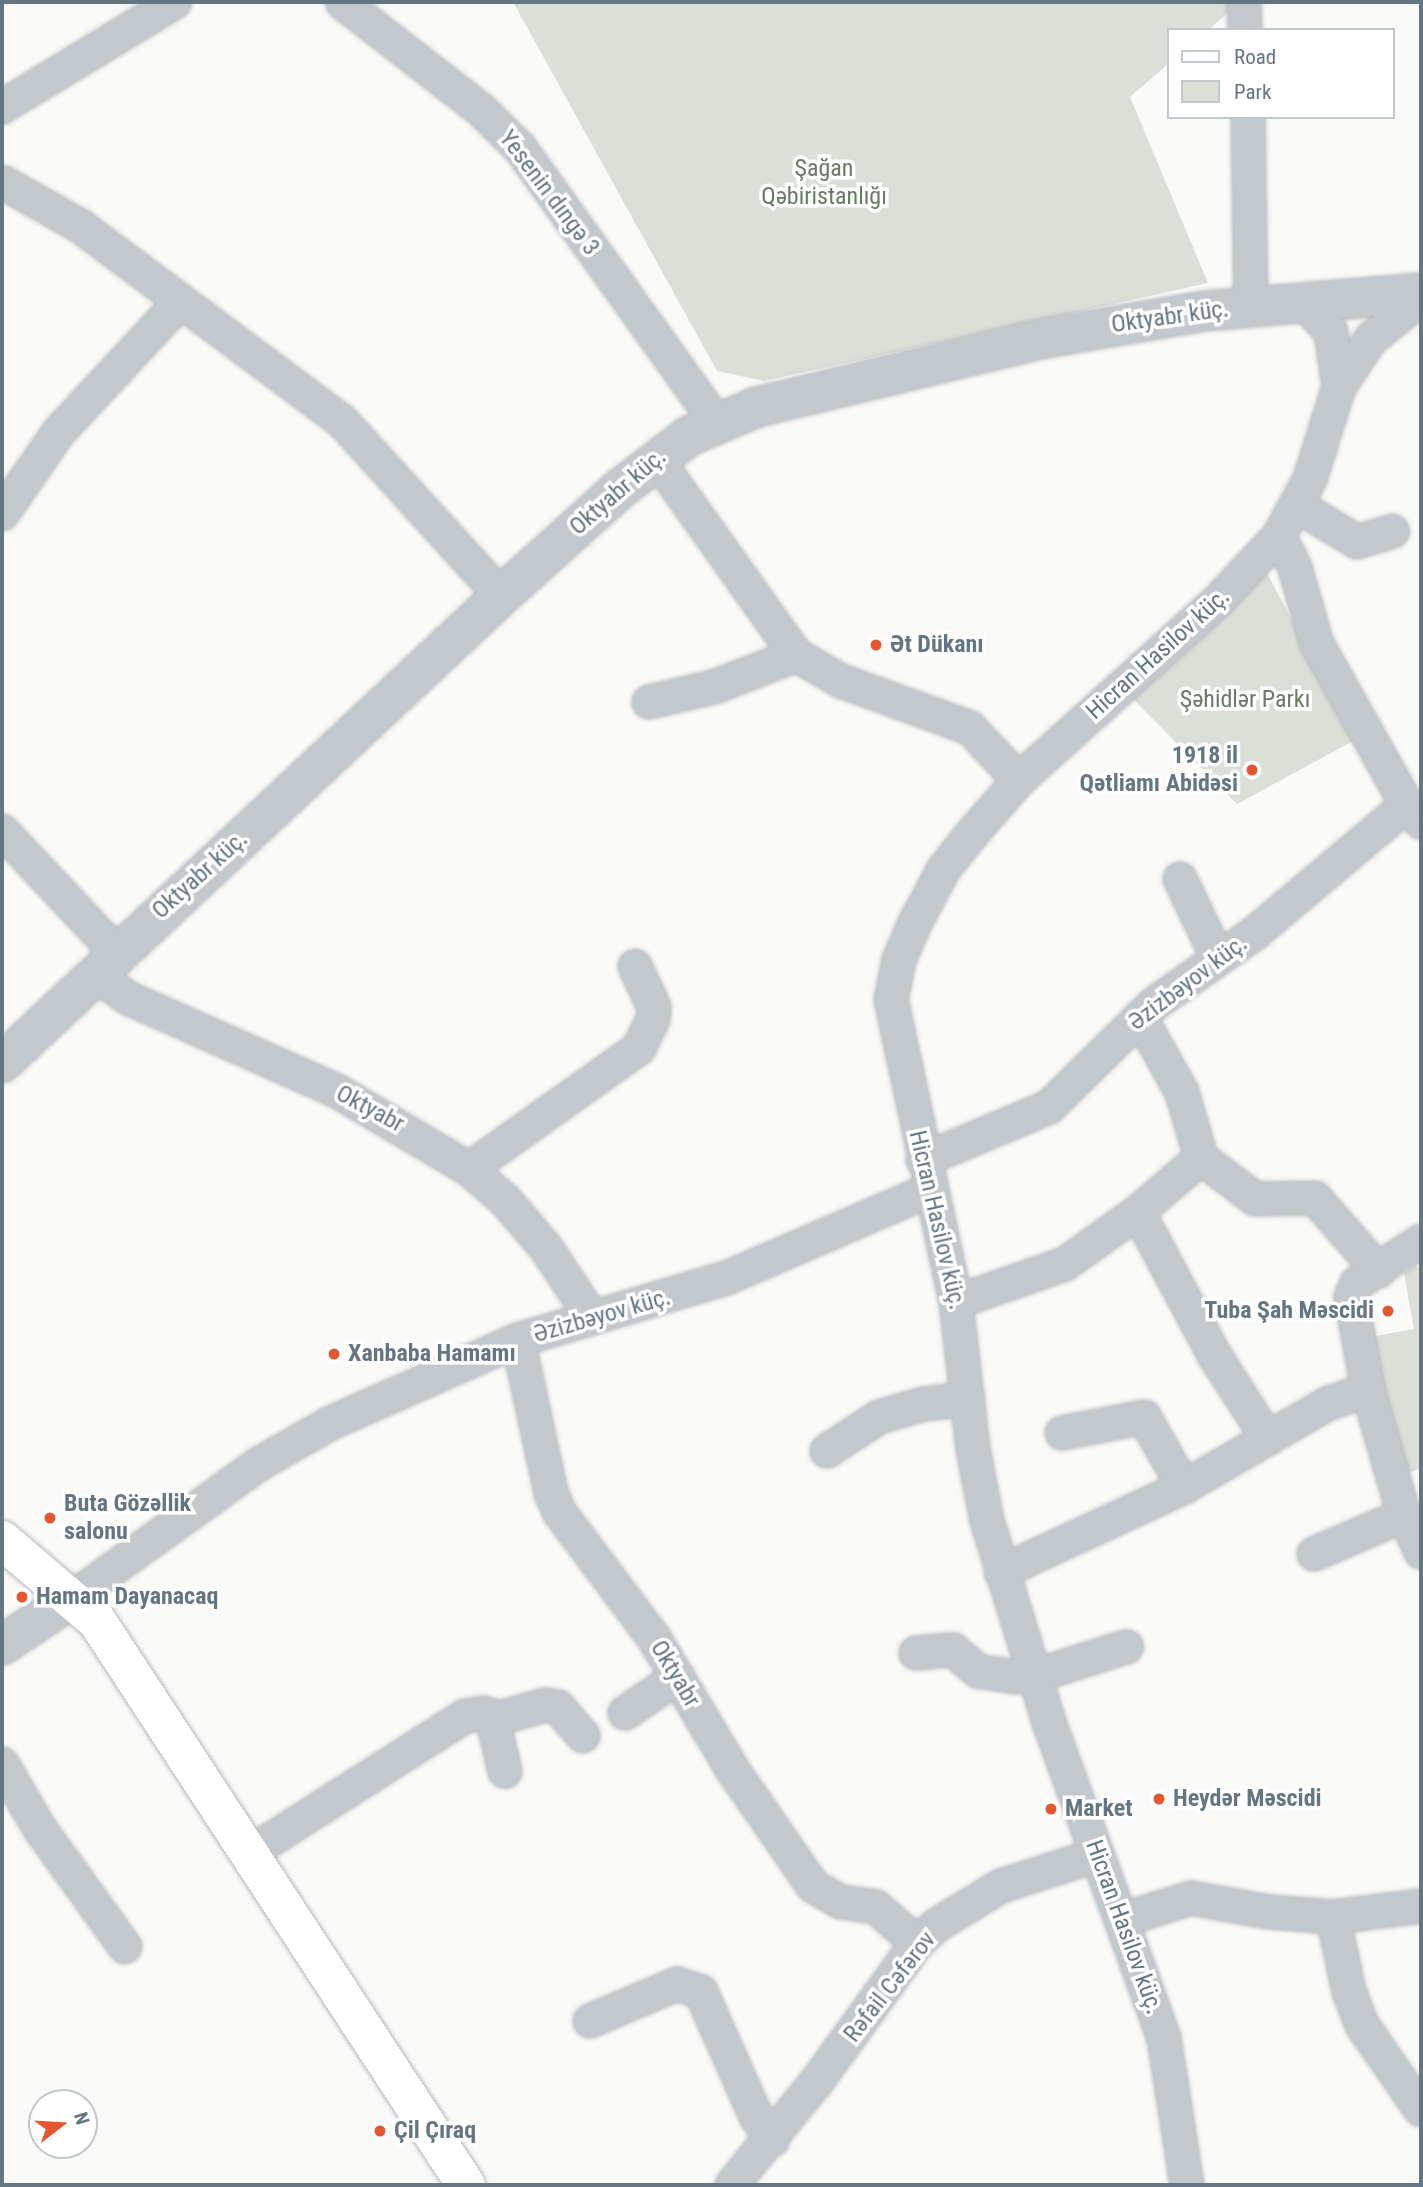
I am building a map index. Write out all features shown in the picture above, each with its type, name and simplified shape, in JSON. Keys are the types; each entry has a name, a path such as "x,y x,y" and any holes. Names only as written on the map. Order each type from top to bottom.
{"main road":[{"path":"2,1540 74,1597 107,1635 466,2185"}],"street":[{"path":"2,107 175,2"},
{"name":"Yesenin dıngə 3","path":"342,2 481,110 520,148 716,422"},
{"path":"1244,2 1245,28"},
{"path":"1248,119 1251,306"},
{"path":"2,182 80,226 342,421 501,596"},
{"name":"Oktyabr küç.","path":"2,1063 105,963 501,596 656,458 716,422 822,389 1045,338 1251,306 1351,302 1421,293"},
{"path":"1339,387 1371,339 1421,299"},
{"path":"2,514 58,433 180,302"},
{"path":"1351,302 1366,315 1371,339"},
{"path":"1306,304 1331,332 1339,387"},
{"name":"Hicran Hasilov küç.","path":"1187,2185 1164,2038 1035,1676 1001,1572 977,1483 956,1302 892,1022 893,981 915,923 944,869 1019,780 1217,602 1279,536 1298,506 1339,387"},
{"path":"656,458 796,655 841,681 970,728 1019,780"},
{"path":"1298,506 1357,542 1392,531"},
{"path":"1279,536 1296,568 1317,644 1414,813"},
{"path":"649,702 714,687 796,655"},
{"name":"Əzizbəyov küç.","path":"923,1160 1049,1107 1139,1017 1414,813"},
{"name":"Oktyabr","path":"2,831 105,963 128,998 349,1097 469,1169 505,1200 546,1248 591,1316"},
{"path":"1180,879 1218,958"},
{"path":"469,1169 639,1048 653,1019 654,1007 635,966"},
{"path":"1139,1017 1174,1074 1201,1158 1255,1199 1315,1198 1379,1270"},
{"path":"956,1302 1065,1264 1138,1212 1201,1158"},
{"name":"Əzizbəyov küç.","path":"74,1597 299,1439 518,1340 591,1316 729,1277 930,1190"},
{"path":"1138,1212 1215,1356 1268,1439"},
{"path":"1421,1241 1357,1283 1351,1297 1368,1390 1407,1494 1421,1552"},
{"name":"Oktyabr","path":"518,1340 551,1493 560,1513 678,1677 732,1769 813,1886 841,1902 876,1907 917,1943"},
{"path":"1001,1572 1184,1487 1329,1403 1368,1390"},
{"path":"827,1451 880,1417 924,1404 968,1399"},
{"path":"1062,1433 1144,1417 1184,1487"},
{"path":"1314,1553 1407,1494"},
{"path":"2,1645 74,1597"},
{"path":"916,1653 953,1650 978,1671 1035,1676 1126,1647"},
{"path":"625,1713 678,1677"},
{"path":"250,1853 465,1716 483,1713 492,1717 545,1705 558,1707 583,1736"},
{"path":"492,1717 505,1771"},
{"path":"2,1764 40,1829 125,1947"},
{"name":"Rəfail Cəfərov","path":"732,2185 773,2140 917,1943 981,1896 1097,1855"},
{"path":"1121,1920 1191,1898 1269,1912 1333,1917 1421,1906"},
{"path":"1333,1917 1349,1992 1362,2025 1421,2110"},
{"path":"590,2021 677,1984 701,1992 756,2116 773,2140"}],"green space":[{"name":"Şağan Qəbiristanlığı","path":"513,2 1229,2 1230,11 1210,28 1168,28 1168,64 1130,97 1208,283 764,381 717,371"},
{"name":"Şəhidlər Parkı","path":"1267,573 1355,740 1237,804 1130,696"},
{"path":"1416,1265 1421,1272 1421,1468 1404,1475 1370,1337 1414,1329 1404,1273"}],"place":[{"name":"Ət Dükanı","path":"876,645"},
{"name":"1918 il Qətliamı Abidəsi","path":"1252,770"},
{"name":"Tuba Şah Məscidi","path":"1388,1311"},
{"name":"Xanbaba Hamamı","path":"334,1354"},
{"name":"Buta Gözəllik salonu","path":"50,1518"},
{"name":"Hamam Dayanacaq","path":"22,1597"},
{"name":"Heydər Məscidi","path":"1159,1799"},
{"name":"Market","path":"1051,1809"},
{"name":"Çil Çıraq","path":"380,2131"}]}
